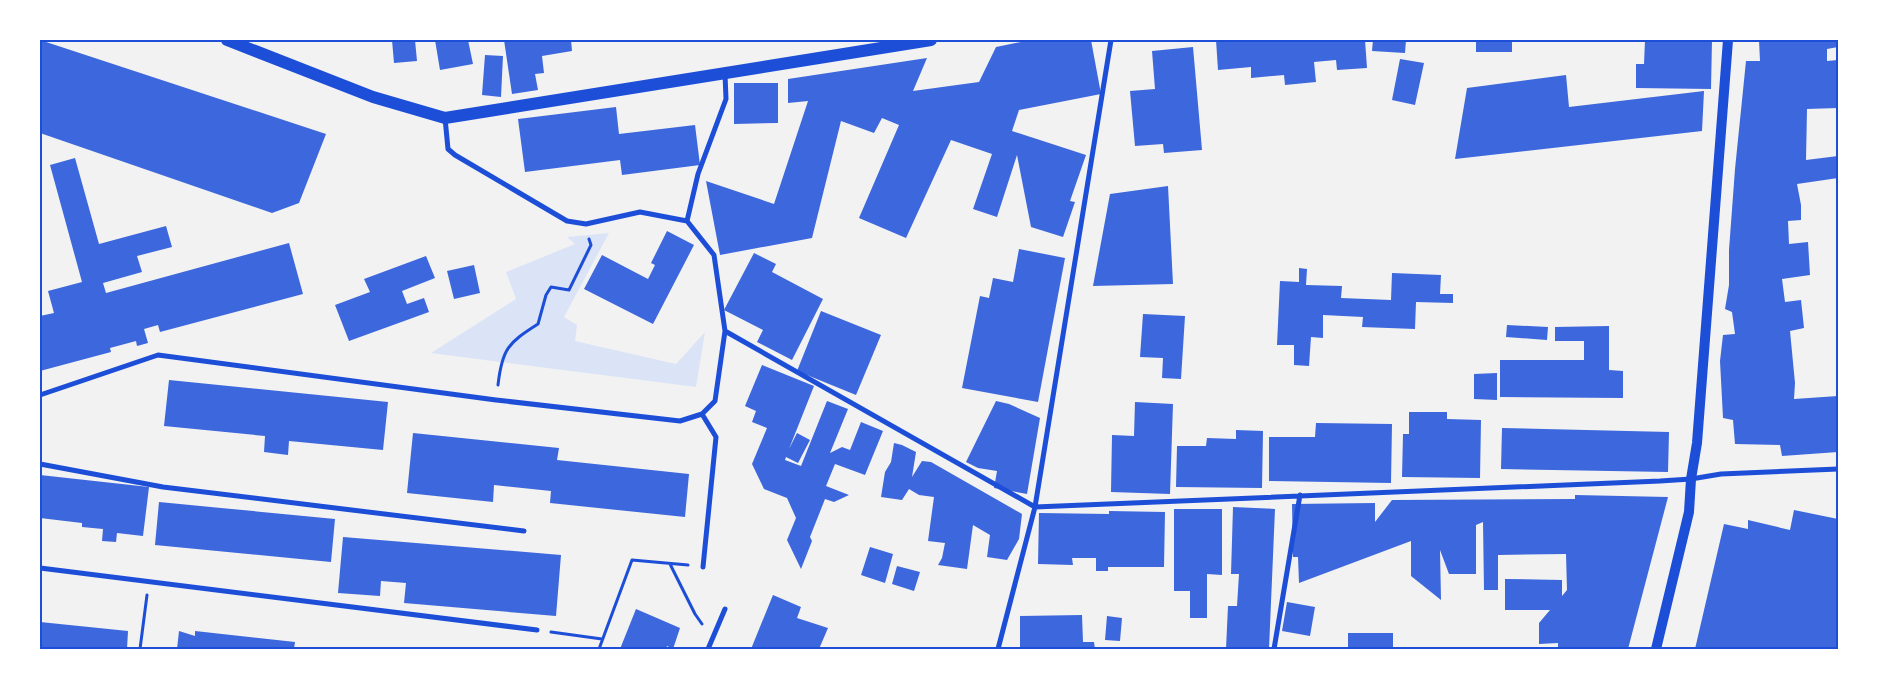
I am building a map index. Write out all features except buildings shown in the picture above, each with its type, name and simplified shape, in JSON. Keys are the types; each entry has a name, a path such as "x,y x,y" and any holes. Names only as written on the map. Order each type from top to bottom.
{"main road":[{"path":"227,40 374,97 445,118 931,40"},
{"path":"1656,649 1689,512 1691,479 1697,443 1728,40"}],"street":[{"path":"998,649 1035,508 1111,40"},
{"path":"688,221 698,174 726,99 725,73"},
{"path":"40,395 158,356 496,400 680,421 702,414 715,401 725,332 714,255 688,221 640,212 586,224 566,221 455,155 448,149 445,118"},
{"path":"725,332 1035,508 1691,479 1721,474 1838,469"},
{"path":"702,414 716,437 703,567"},
{"path":"40,464 163,486 524,531"},
{"path":"1274,649 1300,495"},
{"path":"40,568 537,630"},
{"path":"708,649 725,609"}],"path":[{"path":"496,400 500,363 506,350 518,337 538,324 546,295 551,287 569,290 591,245 586,224"},
{"path":"598,649 632,560 703,567"},
{"path":"669,563 695,614 712,639"},
{"path":"140,649 148,581"},
{"path":"537,630 602,639"}],"shaded area":[{"path":"609,233 564,317 577,325 575,341 676,364 705,332 696,387 431,353 516,299 506,272 575,244 567,237"}]}
